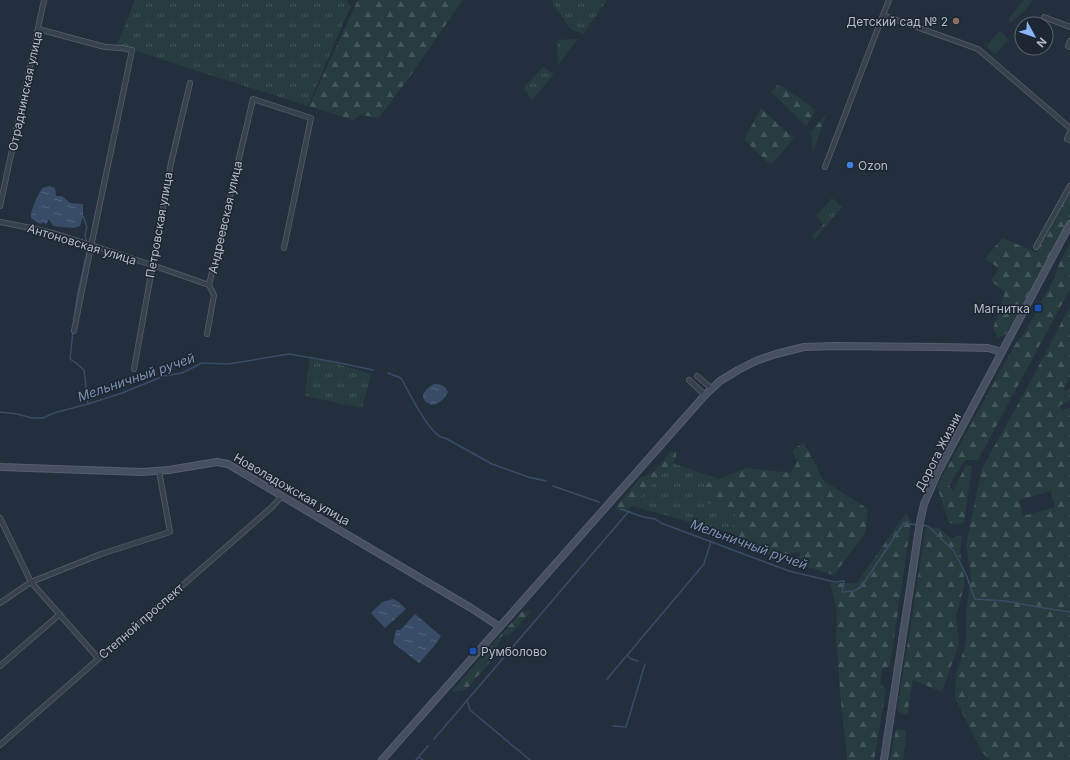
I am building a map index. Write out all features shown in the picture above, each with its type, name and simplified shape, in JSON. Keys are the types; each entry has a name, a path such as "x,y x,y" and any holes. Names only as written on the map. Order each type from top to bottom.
{"main road":[{"name":"Дорога Жизни","path":"884,760 924,504 938,472 1070,224"},
{"path":"382,760 711,388 720,381 758,360 804,347 961,347 988,348 1002,352"},
{"name":"Новоладожская улица","path":"0,467 142,472 223,462 234,466 500,627"}],"street":[{"name":"Отраднинская улица","path":"0,206 44,0"},
{"path":"824,167 889,0"},
{"path":"883,15 978,49 1070,128"},
{"path":"1054,21 1070,27"},
{"path":"38,30 105,47 132,50 102,188 92,246 74,331"},
{"path":"1070,41 1068,46 1070,47"},
{"name":"Петровская улица","path":"134,368 171,163 190,83"},
{"name":"Андреевская улица","path":"207,334 214,296 209,286 253,99 311,118 284,248"},
{"path":"1070,132 1067,139 1070,140"},
{"path":"1036,247 1070,186"},
{"name":"Антоновская улица","path":"0,222 36,228 63,236 152,265 209,286"},
{"path":"697,376 711,388"},
{"path":"689,380 705,395"},
{"path":"0,603 31,582 102,554 170,532 159,471"},
{"name":"Степной проспект","path":"0,745 272,507 282,496"},
{"path":"0,518 31,582 98,658"},
{"path":"0,532 6,531"},
{"path":"0,666 60,614"}],"green space":[{"path":"135,0 347,0 351,7 308,106 117,45"},
{"path":"358,0 463,0 379,118 361,115 353,120 309,106"},
{"path":"551,0 607,0 583,34 570,29"},
{"path":"1024,0 1032,0 1018,16 1014,16 1014,20 1010,22 1009,18"},
{"path":"998,32 1004,34 1008,40 997,53 994,53 988,48 987,45"},
{"path":"578,39 558,65 557,40"},
{"path":"543,67 554,74 532,100 524,88"},
{"path":"779,84 816,110 806,126 771,92"},
{"path":"761,108 794,138 771,165 744,140"},
{"path":"827,113 813,151 811,132"},
{"path":"1070,192 1070,218 1006,334 998,338 993,329 1005,292 991,281 999,268 985,259 1002,238 1036,252"},
{"path":"832,198 842,207 815,239 812,237 824,223 816,216"},
{"path":"1070,244 1070,289 978,460 965,460 949,485 953,491 966,465 972,467 964,523 949,523 937,486 1014,346 1025,332 1054,279 1059,264"},
{"path":"1070,306 1070,377 1063,391 1070,389 1070,400 1059,406 1063,410 1070,408 1070,760 990,760 982,752 955,698 956,674 966,643 966,613 971,575 966,545 982,468 1026,390","holes":["1051,491 1055,507 1023,516 1019,500"]},
{"path":"310,356 371,374 362,408 305,396"},
{"path":"804,443 824,481 868,509 865,533 834,575 795,563 801,552 774,557 731,533 736,513 703,501 705,484 747,468 791,473 797,462 792,450"},
{"path":"671,452 676,452 676,458 632,506 621,512 615,508 640,478 653,473"},
{"path":"672,463 719,479 705,484 736,513 731,533 632,506"},
{"path":"906,513 911,522 890,666 882,669 880,683 886,690 874,760 847,760 836,638 837,611 830,583 857,583"},
{"path":"926,527 940,528 951,539 956,536 962,537 960,551 965,583 956,616 959,643 942,692 913,680 907,715 897,711"},
{"path":"531,611 509,636 504,635 501,637 501,640 495,649 497,651 493,658 466,690 453,692 452,691 521,612"},
{"path":"896,729 906,731 903,760 890,760"}],"water":[{"path":"49,186 55,188 56,196 62,196 70,203 83,204 83,216 80,226 74,228 53,226 49,219 46,225 44,223 38,223 31,218 33,206 42,188"},
{"path":"434,384 442,385 448,392 442,401 432,405 424,400 423,394"},
{"path":"393,599 399,602 406,609 385,628 371,613 382,602"},
{"path":"415,614 441,636 419,663 393,643 396,630 400,630"}],"waterway":[{"path":"83,216 87,227 85,235 86,240"},
{"path":"74,321 77,297 88,248"},
{"path":"73,331 70,359 84,370 88,404"},
{"name":"Мельничный ручей","path":"0,412 32,418 43,418 54,413 122,393 164,376 182,373 202,363 228,364 289,354 373,370"},
{"name":"Мельничный ручей","path":"388,373 401,378 424,419 441,437 492,464 528,477 546,481"},
{"name":"Мельничный ручей","path":"553,486 599,502"},
{"name":"Мельничный ручей","path":"621,509 643,517 655,519 661,523 789,571 835,582 844,581 842,592 854,591 861,587 904,523 917,525"},
{"path":"434,739 629,511"},
{"name":"Мельничный ручей","path":"921,525 928,526 953,550 965,572 975,599 1005,601 1070,612"},
{"path":"607,679 704,564 711,541"},
{"path":"627,655 631,659 638,661"},
{"path":"613,726 626,727 645,664"},
{"path":"467,700 470,710 530,760"},
{"path":"416,760 428,746"},
{"path":"419,757 423,760"}],"place":[{"name":"Детский сад № 2","path":"956,21"},
{"name":"Ozon","path":"850,165"},
{"name":"Магнитка","path":"1038,308"},
{"name":"Румболово","path":"473,651"}]}
